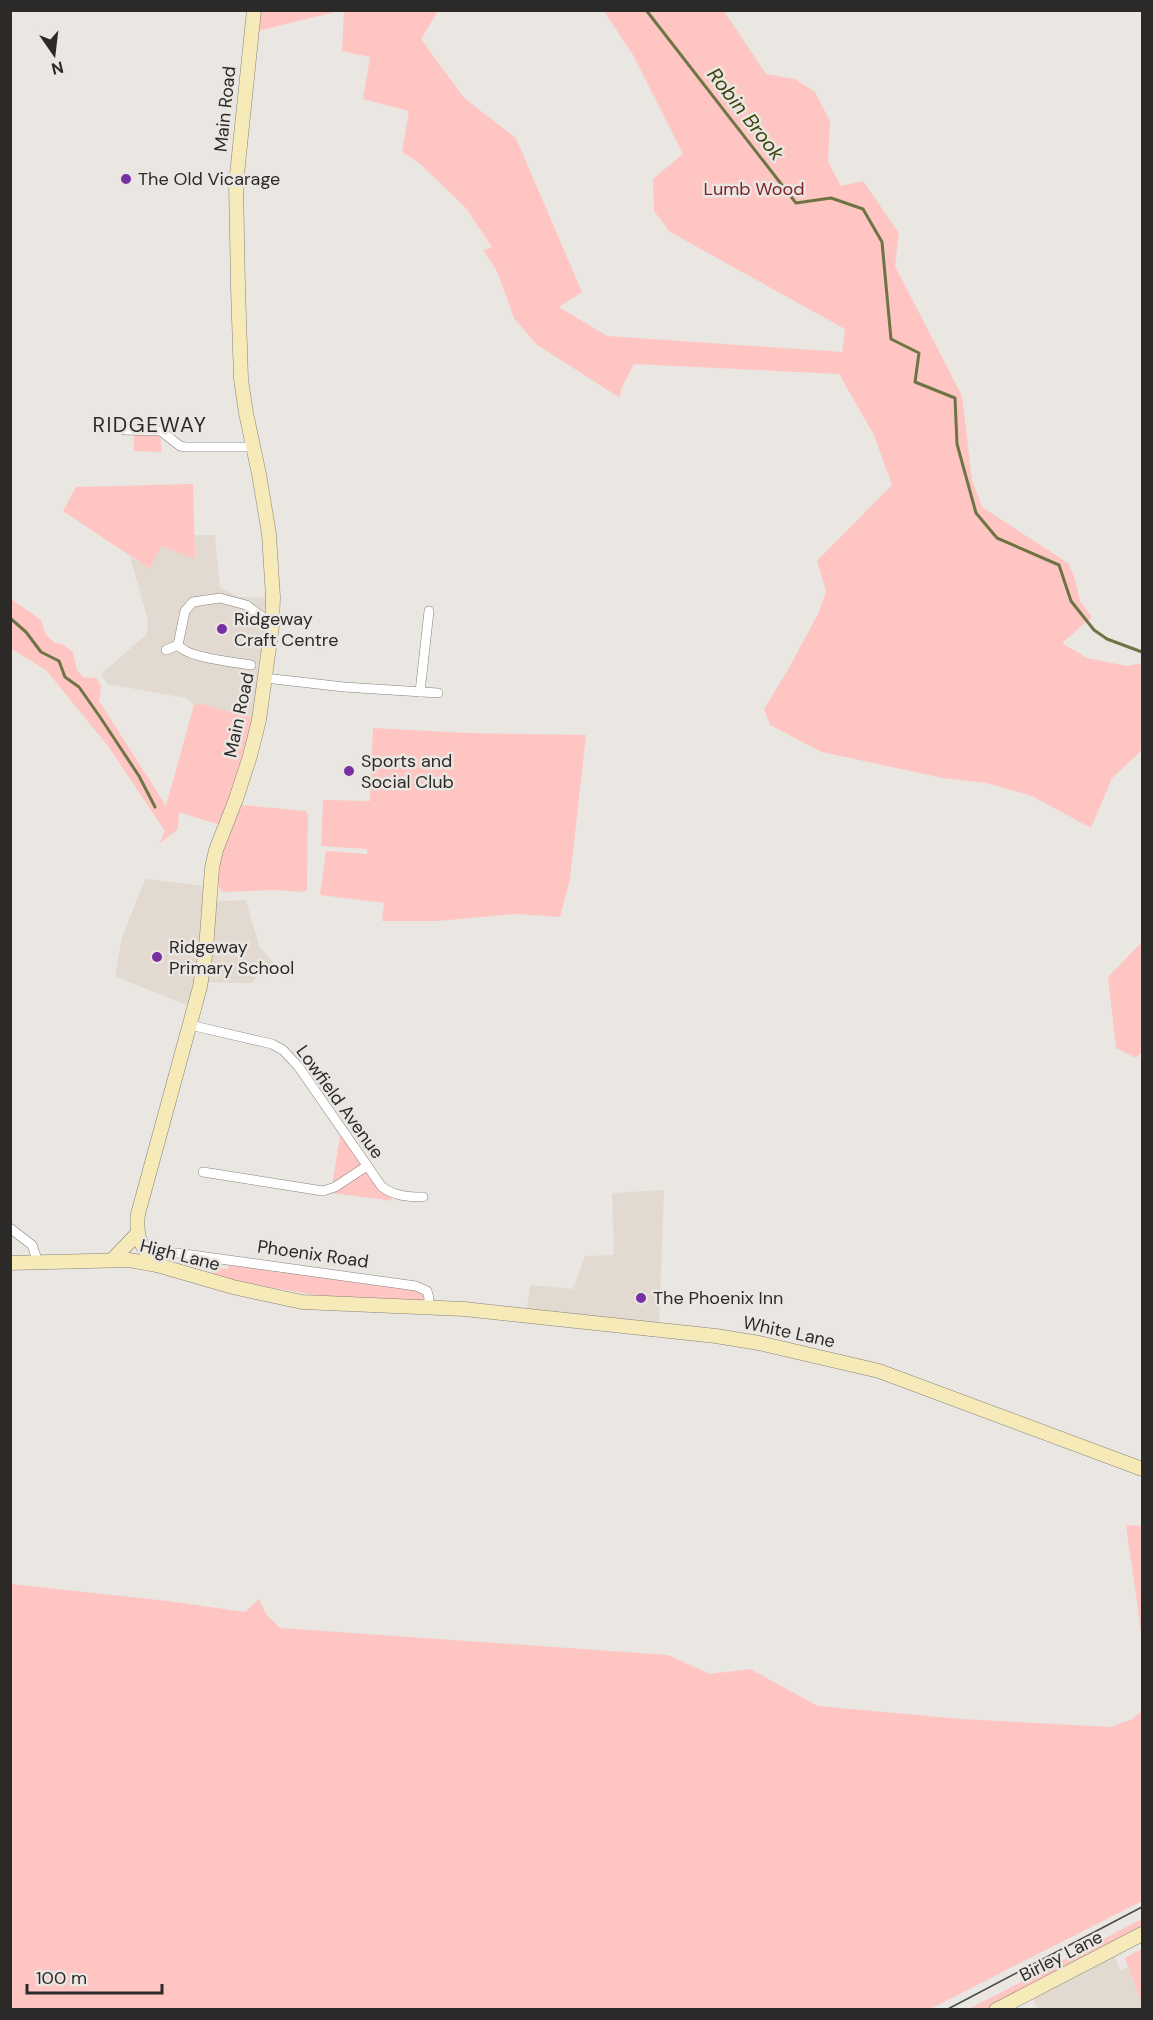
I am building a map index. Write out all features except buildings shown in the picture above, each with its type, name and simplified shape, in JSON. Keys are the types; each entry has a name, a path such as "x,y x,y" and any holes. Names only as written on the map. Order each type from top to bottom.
{"street":[{"name":"Main Road","path":"137,1234 138,1214 200,987 216,850 250,756 266,678 272,624 273,597 269,534 241,379 236,184 254,10"},
{"path":"125,430 161,431 180,446 186,447 252,447"},
{"path":"251,665 197,656 182,650 178,645 185,610 193,602 220,598 246,605 272,624"},
{"path":"420,692 429,611"},
{"path":"166,650 178,645"},
{"path":"266,678 344,687 438,693"},
{"name":"Lowfield Avenue","path":"190,1025 272,1044 283,1050 298,1066 376,1180 390,1192 399,1196 423,1197"},
{"path":"203,1172 323,1191 335,1187 367,1166"},
{"path":"10,1228 32,1245 38,1262"},
{"path":"113,1259 137,1234 143,1247 157,1265"},
{"name":"Phoenix Road","path":"177,1253 416,1286 427,1291 428,1307"},
{"name":"High Lane","path":"10,1263 113,1259 157,1265 233,1287 302,1302 338,1305"},
{"name":"White Lane","path":"338,1305 464,1309 716,1336 797,1351 879,1371 1143,1469"},
{"name":"Birley Lane","path":"996,2010 1143,1934"}],"shaded area":[{"path":"194,535 215,535 220,588 240,597 267,598 254,718 202,704 194,705 186,698 108,684 101,674 147,634 148,620 130,557 150,569 161,546 195,558"},
{"name":"Ridgeway Primary School","path":"145,879 205,886 204,902 246,900 259,946 276,966 260,970 253,983 193,982 189,1006 115,976 122,938"},
{"path":"664,1190 659,1325 527,1311 530,1285 573,1289 585,1256 614,1255 612,1193"},
{"path":"1142,1949 1142,2009 1038,2009 1033,1999 1115,1956 1120,1970 1128,1967 1125,1958"}],"green space":[{"path":"260,11 339,11 258,31"},
{"name":"Lumb Wood","path":"344,11 438,11 421,39 464,98 516,138 582,292 559,307 607,336 842,352 845,329 670,232 654,211 653,179 683,154 633,55 604,11 724,11 766,74 795,79 815,92 830,121 828,162 841,186 863,181 899,233 895,266 962,396 972,480 982,507 1068,563 1074,576 1080,601 1092,617 1062,643 1087,658 1127,666 1142,663 1142,750 1112,778 1091,828 1032,796 986,783 943,778 822,752 770,725 764,709 819,612 826,591 817,561 892,485 874,435 839,374 634,364 621,389 620,398 536,344 514,318 496,269 483,250 492,247 466,208 419,163 402,152 409,111 363,99 370,57 342,51"},
{"path":"134,434 160,435 162,452 134,451"},
{"path":"193,484 195,559 161,546 150,569 63,511 76,487"},
{"path":"11,599 41,620 46,635 55,643 62,644 73,652 77,670 83,677 96,678 101,686 99,701 166,806 194,705 202,704 254,718 220,825 179,812 178,829 159,844 165,831 108,746 46,670 11,649"},
{"path":"373,728 467,733 586,735 570,879 560,917 517,914 437,921 382,921 384,903 320,895 326,851 367,854 367,849 321,846 323,800 370,801"},
{"path":"242,805 306,811 308,815 307,890 304,892 275,890 222,892 217,873 219,861 227,836"},
{"path":"1142,942 1142,1051 1136,1058 1116,1048 1108,977"},
{"path":"340,1135 383,1192 394,1201 331,1193"},
{"path":"229,1265 416,1289 425,1297 422,1302 321,1296 213,1277 215,1268 228,1269"},
{"path":"1126,1525 1142,1526 1142,1639"},
{"path":"11,1584 245,1612 259,1599 266,1614 280,1628 668,1655 710,1674 750,1669 818,1706 961,1719 1111,1727 1132,1719 1142,1711 1142,1901 930,2009 11,2009"},
{"path":"1142,1919 1142,1928 987,2009 967,2010"},
{"path":"1142,1949 1142,2004 1125,1958"}],"waterway":[{"name":"Robin Brook","path":"646,10 796,203 831,198 863,209 882,242 891,339 919,353 915,382 955,398 957,444 976,513 997,538 1059,565 1071,601 1094,630 1107,639 1142,652"},
{"path":"10,618 26,632 41,652 59,661 65,677 79,687 139,776 155,807"}],"tram line":[{"path":"946,2010 1142,1907"}],"place":[{"name":"The Old Vicarage","path":"126,179"},
{"name":"Ridgeway Craft Centre","path":"222,629"},
{"name":"Sports and Social Club","path":"349,771"},
{"name":"Ridgeway Primary School","path":"157,957"},
{"name":"The Phoenix Inn","path":"641,1298"}],"district":[{"name":"RIDGEWAY","path":"150,425"}]}
